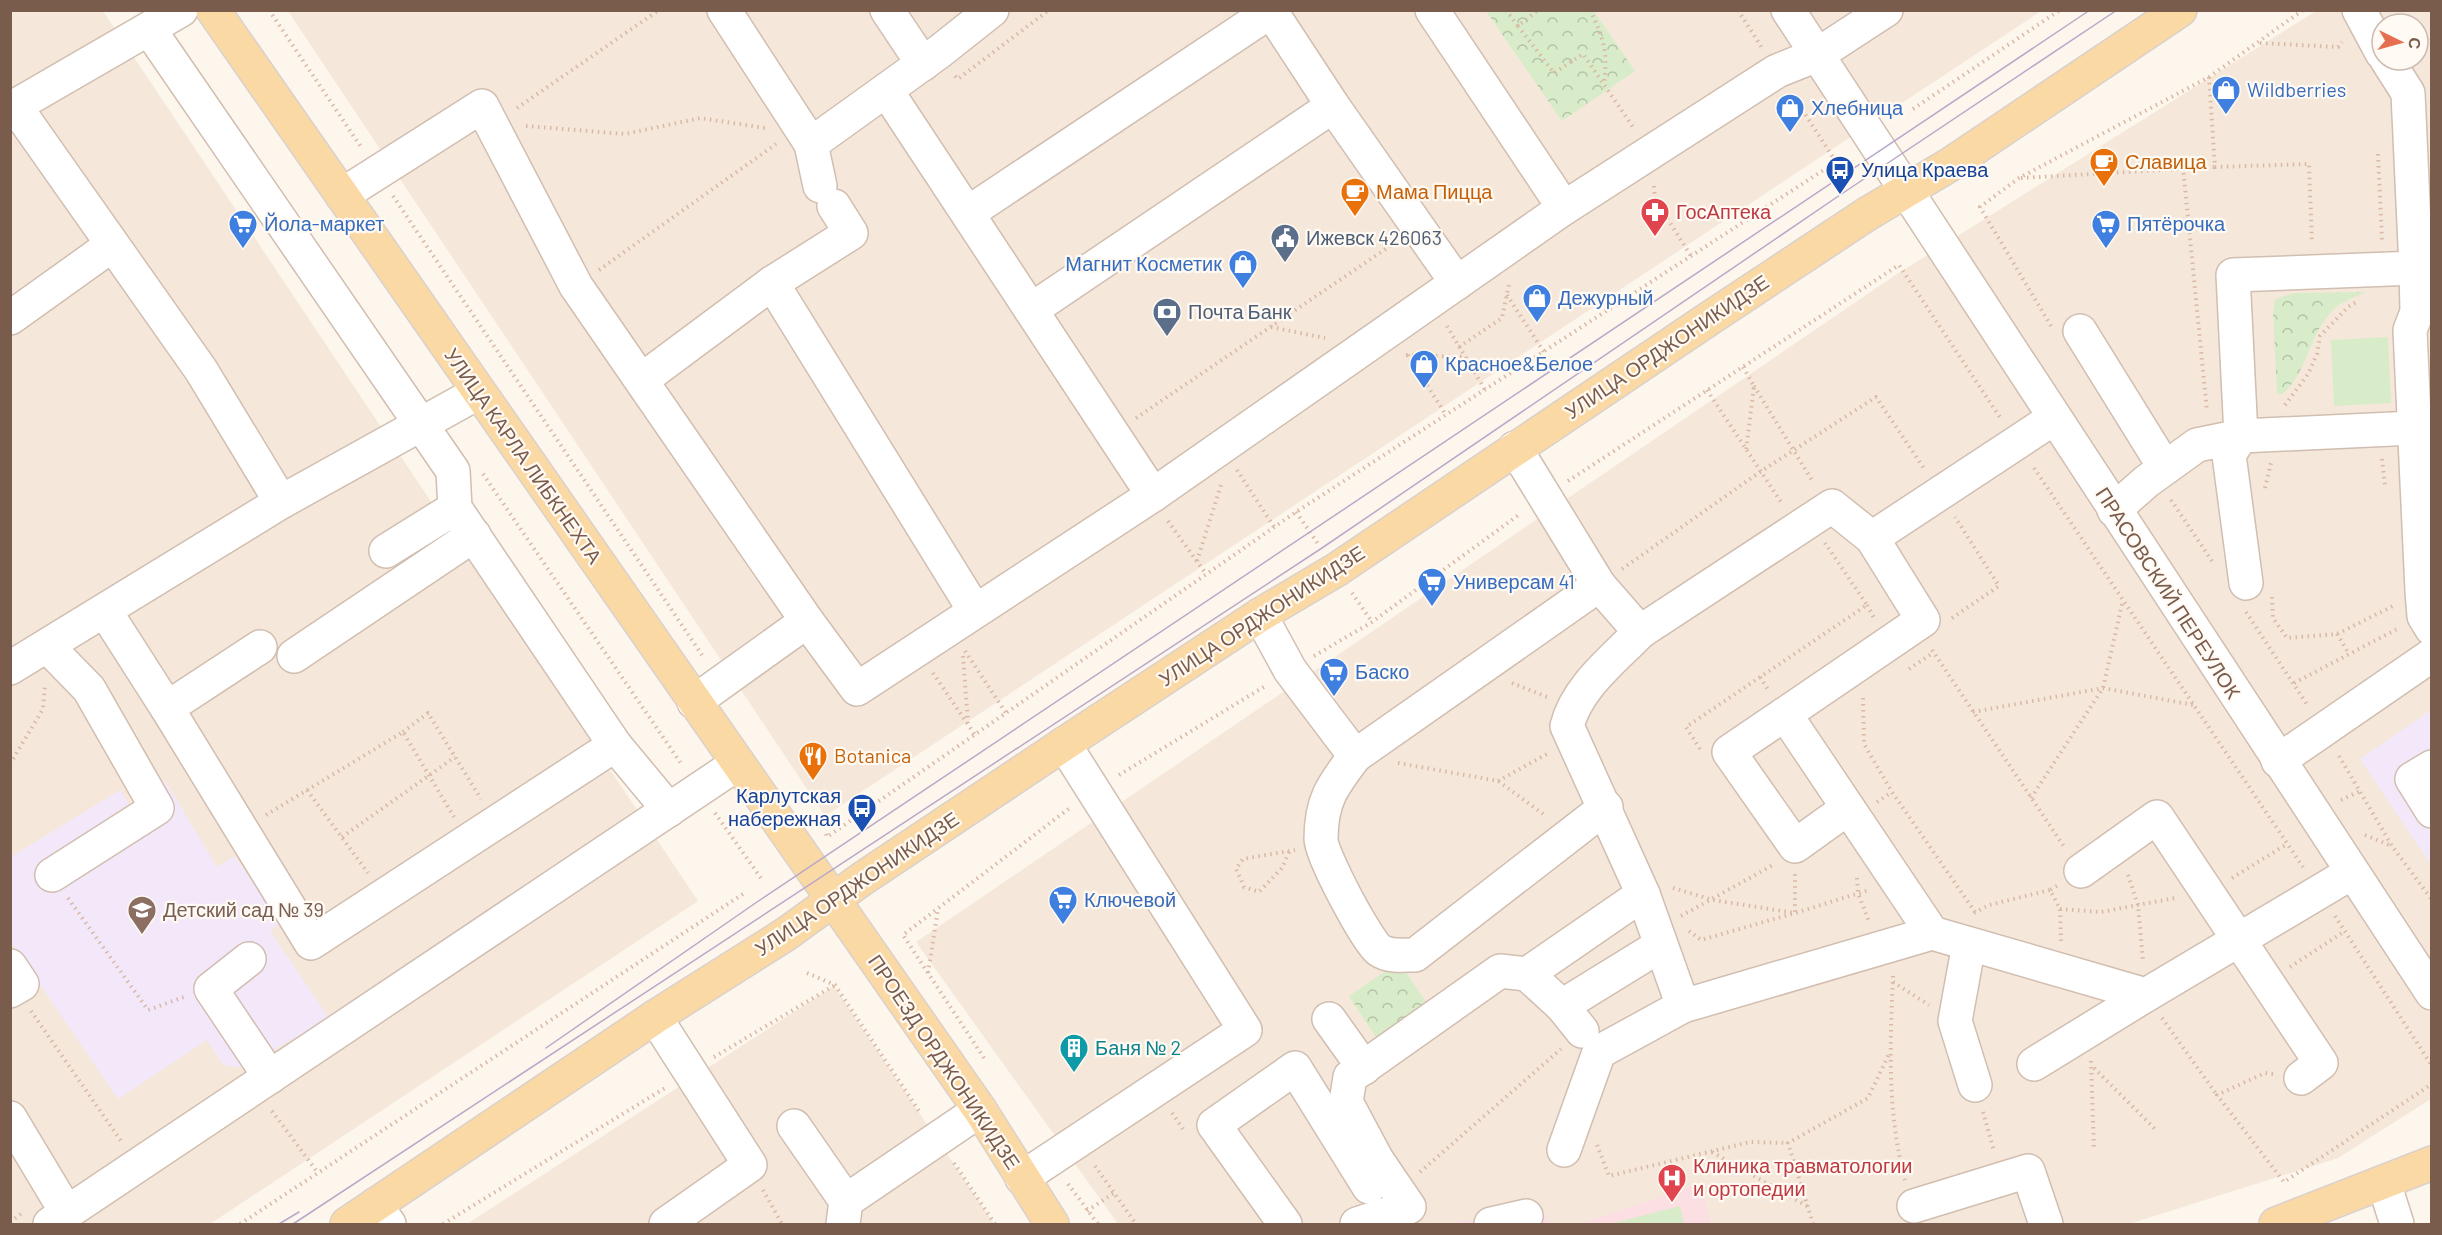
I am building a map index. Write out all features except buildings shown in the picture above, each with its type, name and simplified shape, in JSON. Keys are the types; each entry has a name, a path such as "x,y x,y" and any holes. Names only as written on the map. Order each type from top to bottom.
{"main road":[{"name":"УЛИЦА КАРЛА ЛИБКНЕХТА","path":"213,10 834,902"},
{"name":"УЛИЦА ОРДЖОНИКИДЗЕ","path":"347,1224 382,1215 655,1017 834,902 862,879 1064,744 1260,615 1336,570 1867,214 1907,191 2180,10"},
{"name":"ПРОЕЗД ОРДЖОНИКИДЗЕ","path":"834,902 980,1110 1052,1224"},
{"path":"2276,1224 2432,1163"}],"street":[{"path":"181,10 13,108 201,370 281,502"},
{"path":"643,379 772,283 851,233 827,196 801,134 724,10"},
{"path":"887,10 923,64"},
{"path":"801,134 886,90 992,10"},
{"path":"1432,10 1564,208"},
{"name":"ПРАСОВСКИЙ ПЕРЕУЛОК","path":"1788,10 2351,873 2432,993"},
{"path":"342,195 482,106 494,124 576,286 643,379 807,621 857,689 1152,496 1226,453 1392,330 1564,208 1777,71 1817,55 1886,10"},
{"path":"968,213 1271,11 1333,106 1418,227 1445,293"},
{"path":"149,29 453,471 455,508 615,745 669,810"},
{"path":"2403,72 2420,92 2422,154 2416,268 2424,311 2410,330 2426,612"},
{"path":"886,90 1113,433 1152,496"},
{"path":"1031,310 1333,106"},
{"path":"10,318 112,246"},
{"path":"2253,592 2226,440 2233,276 2416,268"},
{"path":"772,283 975,611"},
{"path":"2067,331 2156,474"},
{"path":"10,668 281,502 479,393"},
{"path":"1872,538 2054,418"},
{"path":"2114,510 2156,474 2197,445 2226,440 2414,428"},
{"path":"1515,448 1599,585 1640,632"},
{"path":"1683,1006 1672,936 1639,885 1606,807 1571,740 1567,726 1572,708 1585,689 1640,632 1832,506 1872,538 1923,620 1729,752 1795,846 1848,808"},
{"path":"386,551 455,508"},
{"path":"294,656 474,535"},
{"path":"1599,585 1355,756 1328,791 1321,841 1336,881 1378,950 1396,956 1415,955 1606,807"},
{"path":"105,611 311,943 615,745"},
{"path":"1260,615 1290,670 1355,756"},
{"path":"694,702 807,621"},
{"path":"47,646 89,688 157,808 52,874"},
{"path":"167,708 260,647"},
{"path":"2278,761 2432,655"},
{"path":"1785,714 1932,933"},
{"path":"1022,1178 1245,1030 1064,744"},
{"path":"10,1118 59,1219 737,764"},
{"path":"2432,767 2412,779 2432,811"},
{"path":"2080,871 2157,817 2321,1063 2301,1078"},
{"path":"2034,1064 2146,995 2321,894 2351,873"},
{"path":"1527,974 1639,885"},
{"path":"1564,1150 1582,1105 1599,1052 1683,1006 1932,933 2146,995"},
{"path":"1562,1006 1672,936"},
{"path":"1969,944 1955,1022 1975,1085"},
{"path":"249,959 211,989 262,1082"},
{"path":"1285,1224 1214,1125 1295,1068 1372,1220 1409,1207 1377,1160 1346,1102 1350,1077 1500,971 1527,974 1562,1006 1582,1031"},
{"path":"655,1017 750,1165 666,1224"},
{"path":"1329,1019 1364,1068"},
{"path":"794,1126 844,1213 937,1138 980,1110"},
{"path":"1914,1206 2028,1171 2046,1224"},
{"path":"2384,1183 2397,1224"},
{"path":"1491,1224 1526,1216"}],"path":[{"path":"269,10 721,682"},
{"path":"494,124 659,10"},
{"path":"1506,10 1554,73 1583,54 1651,152 1655,198 1691,256"},
{"path":"1518,26 1538,10"},
{"path":"1590,10 1604,39 1607,60 1604,85"},
{"path":"1913,109 2060,10"},
{"path":"2067,331 1980,207 2019,178 2210,77 2303,10"},
{"path":"2260,43 2338,47 2346,36 2370,39"},
{"path":"2210,77 2215,167"},
{"path":"494,124 625,134 700,118 801,134"},
{"path":"576,286 801,134"},
{"path":"2378,152 2382,242"},
{"path":"821,827 828,837 1274,528 1836,162"},
{"path":"2019,178 2183,167 2309,164 2312,246"},
{"path":"2183,167 2226,440"},
{"path":"1113,433 1418,227"},
{"path":"1459,347 1502,318 1519,241"},
{"path":"903,935 1093,790 1372,622 1544,497 1899,265 2288,844 2432,1066"},
{"path":"1445,293 1459,347 1485,390"},
{"path":"1507,295 1544,352"},
{"path":"2278,412 2308,374 2317,354 2320,336 2348,307 2364,299"},
{"path":"1392,330 1446,415"},
{"path":"1743,367 1829,508"},
{"path":"1746,452 1754,386"},
{"path":"1707,390 1798,528"},
{"path":"1226,453 1274,528"},
{"path":"1197,561 1226,453"},
{"path":"2372,459 2382,459 2385,490"},
{"path":"2264,491 2271,462 2283,462"},
{"path":"2156,474 2215,565"},
{"path":"1152,496 1206,574"},
{"path":"2253,592 2288,638 2337,634 2426,612"},
{"path":"2253,592 2294,683 2392,846 2432,900"},
{"path":"2031,798 2103,688 2123,600"},
{"path":"2294,683 2426,612"},
{"path":"1915,625 2080,871 2050,890 1989,905 1932,933"},
{"path":"2337,634 2350,654"},
{"path":"10,764 43,709 47,646"},
{"path":"968,724 962,648 1006,713"},
{"path":"917,649 975,735"},
{"path":"1859,663 1864,744 1892,792 1975,912"},
{"path":"1478,669 1572,708"},
{"path":"1973,712 2103,688 2194,705"},
{"path":"242,830 403,732 428,713 496,822"},
{"path":"403,732 468,841"},
{"path":"1498,781 1571,740"},
{"path":"1355,756 1498,781 1571,834"},
{"path":"342,837 455,757"},
{"path":"307,790 384,895"},
{"path":"1288,852 1282,868 1259,892 1244,887 1236,869 1243,859 1288,852 1321,841"},
{"path":"2060,909 2101,912 2208,892 2288,844"},
{"path":"2117,845 2138,905 2146,995 2217,1095 2284,1182 2432,1084"},
{"path":"1795,846 1795,913"},
{"path":"52,874 148,1010 211,989"},
{"path":"1672,936 1701,940 1897,881"},
{"path":"1639,885 1795,913"},
{"path":"2050,890 2060,909 2062,972"},
{"path":"240,1224 746,892"},
{"path":"928,974 938,908"},
{"path":"2268,981 2345,931"},
{"path":"1894,945 1890,1051 1892,1121 1904,1179 1914,1206"},
{"path":"807,973 835,985 995,1224"},
{"path":"12,982 108,1123"},
{"path":"1893,982 1955,1022"},
{"path":"443,1224 835,985"},
{"path":"1418,1174 1582,1031"},
{"path":"1582,1105 1608,1176 1750,1142 1788,1143 1868,1098 1890,1051"},
{"path":"2093,1067 2155,1129"},
{"path":"2217,1095 2265,1073 2301,1078"},
{"path":"262,1082 318,1173"},
{"path":"1975,1085 2001,1179"},
{"path":"1161,1118 1171,1111 1184,1130"},
{"path":"1788,1143 1813,1224"},
{"path":"1712,1152 1807,1207"},
{"path":"1084,1168 1093,1162 1136,1224"},
{"path":"750,1165 782,1224"},
{"path":"1087,1211 1114,1192"}],"shaded area":[{"path":"10,11 103,11 698,901 210,1224 11,1224"},
{"path":"288,11 2041,11 825,816"},
{"path":"2316,11 2431,11 2431,1099 2338,1158 2129,1224 1118,1224 916,942 1897,274"},
{"path":"2431,710 2431,865 2360,759"},
{"name":"Детский сад № 39","path":"166,782 217,867 235,856 280,923 270,931 329,1018 243,1068 223,1065 207,1040 118,1099 11,942 11,857 120,790 130,805"},
{"path":"834,986 994,1224 467,1224"},
{"name":"Клиника травматологии и ортопедии","path":"1700,1184 1712,1224 1578,1224"},
{"path":"1543,1209 1551,1224 1444,1224"}],"green space":[{"path":"1486,11 1594,11 1635,71 1562,121"},
{"path":"2366,292 2333,310 2319,330 2298,375 2283,394 2277,394 2273,313 2275,299 2294,293"},
{"path":"2388,337 2391,403 2334,406 2331,340"},
{"path":"1399,962 1428,1005 1377,1039 1349,996"},
{"path":"1680,1206 1684,1224 1610,1224"}],"tram line":[{"path":"546,1048 757,902 2090,10"},
{"path":"293,1224 1322,548 1840,195 2117,10"},
{"path":"279,1224 299,1212"}],"place":[{"name":"Wildberries","path":"2226,116"},
{"name":"Хлебница","path":"1790,134"},
{"name":"Славица","path":"2104,188"},
{"name":"Улица Краева","path":"1840,196"},
{"name":"Мама Пицца","path":"1355,218"},
{"name":"ГосАптека","path":"1655,238"},
{"name":"Йола-маркет","path":"243,250"},
{"name":"Пятёрочка","path":"2106,250"},
{"name":"Ижевск 426063","path":"1285,264"},
{"name":"Магнит Косметик","path":"1243,290"},
{"name":"Дежурный","path":"1537,324"},
{"name":"Почта Банк","path":"1167,338"},
{"name":"Красное&Белое","path":"1424,390"},
{"name":"Универсам 41","path":"1432,608"},
{"name":"Баско","path":"1334,698"},
{"name":"Botanica","path":"813,782"},
{"name":"Карлутская набережная","path":"862,834"},
{"name":"Ключевой","path":"1063,926"},
{"name":"Детский сад № 39","path":"142,936"},
{"name":"Баня № 2","path":"1074,1074"},
{"name":"Клиника травматологии и ортопедии","path":"1672,1204"}]}
